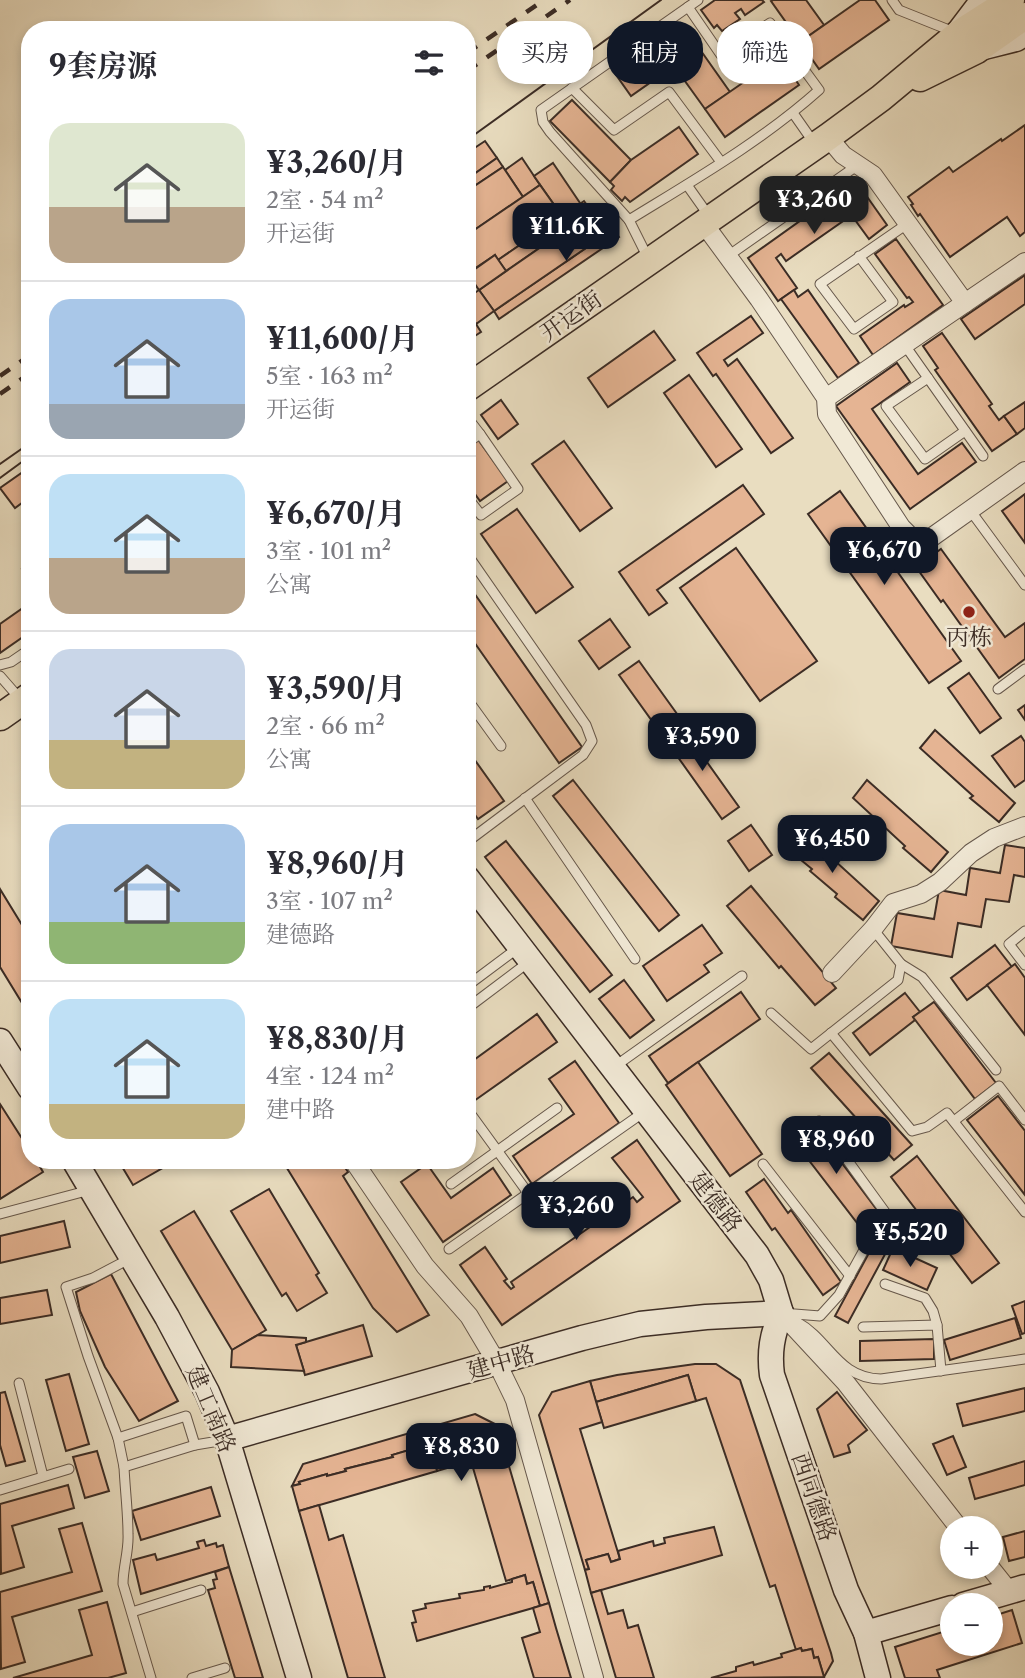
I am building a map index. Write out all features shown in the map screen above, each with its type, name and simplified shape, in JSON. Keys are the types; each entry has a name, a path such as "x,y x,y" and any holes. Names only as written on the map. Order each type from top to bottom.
{"main road":[{"name":"开运街","path":"967,42 1011,0"},
{"name":"开运街","path":"476,382 822,142 881,98 967,42 1025,16"},
{"path":"0,717 21,706"}],"street":[{"path":"983,0 967,42 1016,38 1025,33"},
{"path":"822,142 873,175 965,303"},
{"path":"704,224 826,398 827,414 901,527 913,539 925,542 1025,471"},
{"path":"826,398 1025,262"},
{"path":"832,973 873,929 893,902 921,894 940,882 982,845 1025,826"},
{"name":"建德路","path":"476,890 757,1255 771,1280 781,1313 846,1383 950,1516"},
{"path":"0,1041 21,1074"},
{"name":"建工南路","path":"80,1169 167,1317 200,1379 227,1440 299,1678"},
{"path":"359,1169 425,1266 469,1316 497,1363 514,1400 594,1678"},
{"name":"建中路","path":"227,1440 582,1338 640,1324 781,1313"},
{"name":"西同德路","path":"781,1313 772,1336 772,1375 846,1590 866,1633 873,1677"},
{"path":"1003,1578 1017,1589"},
{"path":"866,1633 940,1611"}],"lane":[{"path":"650,262 629,220 550,132 543,122 541,110 698,0"},
{"path":"892,0 899,10 967,42"},
{"path":"629,220 687,185 793,113 819,90 770,23 722,55 688,7"},
{"path":"572,88 614,130 669,92 721,162"},
{"path":"793,113 822,142"},
{"path":"727,256 858,165"},
{"path":"687,185 704,209 704,224"},
{"path":"859,256 893,302 854,329 820,284 859,256 907,223"},
{"path":"904,344 983,456"},
{"path":"928,378 887,406 925,459 965,431"},
{"path":"476,428 518,489 481,515 476,509"},
{"path":"476,437 480,434"},
{"path":"970,510 1025,585"},
{"path":"476,567 586,725 592,741 583,755 476,835"},
{"path":"0,665 21,655"},
{"path":"998,689 1025,669"},
{"path":"0,676 21,697"},
{"path":"476,711 501,746"},
{"path":"525,798 635,960"},
{"path":"873,929 901,964 922,977 996,1070"},
{"path":"1025,930 1009,944 1025,965"},
{"path":"476,981 525,954"},
{"path":"476,1000 525,954"},
{"path":"771,1013 811,1049 898,980 901,964"},
{"path":"612,1068 743,976"},
{"path":"831,1033 912,1131 927,1127 947,1112 1025,1212"},
{"path":"954,1121 999,1086 1025,1120"},
{"path":"476,1166 557,1108"},
{"path":"449,1249 646,1111"},
{"path":"476,1121 528,1193"},
{"path":"781,1313 820,1315 839,1295 885,1212 819,1121"},
{"path":"763,1164 850,1276"},
{"path":"451,1184 472,1169"},
{"path":"0,1214 92,1189"},
{"path":"131,1257 93,1278 66,1287 118,1438 124,1467 128,1533 123,1584 151,1678"},
{"path":"885,1284 925,1298 937,1325 941,1371"},
{"path":"781,1313 807,1328 847,1369 868,1379 1025,1359"},
{"path":"863,1327 937,1325"},
{"path":"19,1383 43,1476"},
{"path":"118,1438 186,1416 195,1445"},
{"path":"124,1467 195,1445 227,1440"},
{"path":"0,1489 69,1469"},
{"path":"132,1612 201,1590"},
{"path":"192,1678 225,1668"}],"building":[{"path":"715,0 764,2 745,15 741,9 735,13 740,19 737,21 717,21 714,28 701,10"},
{"path":"806,0 824,25 813,33 813,21 785,21 771,1"},
{"path":"860,0 875,0 889,20 819,69 813,60 813,33"},
{"path":"703,54 717,74 717,84 724,84 730,92 705,109 687,84 703,84"},
{"path":"622,84 648,84 631,96"},
{"path":"741,84 799,85 725,137 705,109"},
{"path":"572,100 631,160 610,182 550,121"},
{"path":"1025,125 1025,232 1020,236 1007,217 950,257 920,214 918,216 908,197 949,167 953,172"},
{"path":"679,127 698,154 630,202 625,197 622,201 611,190 614,186 610,182 631,160"},
{"path":"485,141 497,158 476,173 476,147"},
{"path":"497,158 503,167 476,185 476,173"},
{"path":"522,158 540,185 523,197 505,170"},
{"path":"553,163 580,203 562,216 534,176"},
{"path":"503,167 523,197 476,229 476,185"},
{"path":"856,181 887,225 869,239 847,209 841,213 846,219 786,261 781,254 776,258 797,288 778,301 748,258"},
{"path":"540,185 562,216 498,260 495,255 476,268 476,229"},
{"path":"584,201 592,212 506,271 498,260"},
{"path":"598,207 619,237 499,319 494,311 602,237 587,215"},
{"path":"587,215 602,237 494,311 479,290"},
{"path":"896,239 943,305 873,355 860,336 904,305 905,307 913,302 907,298 875,254"},
{"path":"495,255 506,271 479,290 476,286 476,268"},
{"path":"1025,275 1025,304 975,339 961,319"},
{"path":"479,290 494,311 476,324 476,292"},
{"path":"794,290 798,297 808,290 859,363 838,378 781,299"},
{"path":"751,316 763,333 724,360 728,366 737,359 793,438 771,453 716,374 713,376 697,353"},
{"path":"654,331 675,360 608,407 588,378"},
{"path":"942,333 992,404 989,406 999,420 1004,416 1017,434 992,451 935,370 938,368 923,346"},
{"path":"897,363 910,382 872,409 918,474 962,443 976,462 910,509 836,406"},
{"path":"689,375 742,449 716,467 664,393"},
{"path":"501,400 518,424 498,439 481,415"},
{"path":"1025,402 1025,428 1017,434 1004,416"},
{"path":"476,437 508,481 480,501 476,495"},
{"path":"564,441 612,508 580,531 532,464"},
{"path":"21,473 21,504 15,508 0,488"},
{"path":"743,485 764,514 657,590 667,603 649,615 619,572"},
{"path":"840,491 961,661 929,683 808,514"},
{"path":"1025,494 1025,543 1002,511"},
{"path":"517,509 573,587 536,613 481,534"},
{"path":"736,548 817,661 760,701 680,588"},
{"name":"丙栋","path":"941,549 1005,637 1025,623 1025,659 999,678 916,567"},
{"path":"476,596 582,747 559,763 476,645"},
{"path":"21,609 21,638 0,653 0,624"},
{"path":"610,619 630,647 599,669 579,641"},
{"path":"639,661 685,725 665,739 619,675"},
{"path":"969,673 1001,718 980,733 948,688"},
{"path":"1025,705 1025,720 1018,710"},
{"path":"682,727 739,807 722,819 665,739"},
{"path":"935,730 1015,803 999,822 970,798 973,796 920,748"},
{"path":"1021,736 1025,742 1025,780 1015,787 992,756"},
{"path":"476,762 504,801 478,819 476,816"},
{"path":"573,780 679,915 659,931 553,796"},
{"path":"867,780 948,852 931,872 853,798"},
{"path":"751,825 772,855 749,871 728,841"},
{"path":"799,828 879,901 863,920 835,897 837,894 810,871 812,869 784,846"},
{"path":"506,841 612,975 590,992 485,857"},
{"path":"1005,845 1025,848 1025,877 1014,875 1009,902 986,899 981,927 958,923 952,957 891,946 897,913 934,919 939,890 966,895 970,868 1000,873"},
{"path":"751,886 836,988 815,1005 781,966 779,968 727,906"},
{"path":"0,889 21,923 21,1001 0,967"},
{"path":"702,925 722,953 704,965 709,972 667,1001 643,966"},
{"path":"995,945 1012,967 967,1000 951,978"},
{"path":"1015,964 1025,978 1025,1035 987,985"},
{"path":"624,980 654,1020 630,1038 599,999"},
{"path":"741,992 760,1019 668,1083 649,1056"},
{"path":"905,993 920,1012 913,1017 915,1020 870,1055 853,1033"},
{"path":"934,1002 996,1083 975,1099 913,1017"},
{"path":"537,1014 557,1042 476,1100 476,1058"},
{"path":"829,1053 912,1145 894,1160 811,1068"},
{"path":"575,1061 619,1123 532,1184 513,1156 574,1114 549,1079"},
{"path":"698,1062 762,1154 730,1176 666,1085"},
{"path":"998,1096 1025,1131 1025,1195 967,1120"},
{"path":"0,1104 21,1137 21,1169 41,1169 43,1172 0,1199"},
{"path":"810,1124 880,1214 861,1228 791,1137"},
{"path":"637,1140 680,1201 502,1325 460,1265 485,1247 511,1289 514,1287 511,1282 633,1197 637,1202 643,1197 612,1158"},
{"path":"917,1156 999,1263 972,1283 891,1177"},
{"path":"493,1168 511,1195 443,1242 401,1182 420,1169 431,1169 451,1198"},
{"path":"123,1169 161,1169 133,1185"},
{"path":"288,1169 346,1169 348,1172 343,1176 429,1315 397,1332 373,1308"},
{"path":"764,1179 788,1213 791,1210 841,1282 823,1295 746,1192"},
{"path":"269,1189 319,1273 316,1275 327,1293 297,1311 286,1293 282,1296 231,1211"},
{"path":"194,1211 266,1330 232,1350 161,1231"},
{"path":"64,1221 70,1247 0,1263 0,1236"},
{"path":"877,1238 890,1245 848,1323 835,1316"},
{"path":"893,1248 937,1268 927,1290 883,1270"},
{"path":"111,1274 178,1401 139,1421 105,1367 80,1311 76,1292"},
{"path":"47,1290 52,1315 0,1324 0,1298"},
{"path":"1025,1301 1025,1333 1022,1334 1012,1306"},
{"path":"1015,1318 1021,1338 950,1360 944,1340"},
{"path":"363,1325 372,1356 305,1375 296,1345"},
{"path":"258,1335 306,1338 306,1342 296,1345 304,1371 231,1367 232,1350"},
{"path":"934,1339 934,1359 860,1361 860,1341"},
{"path":"695,1364 716,1364 740,1380 831,1653 833,1661 824,1677 818,1657 814,1658 812,1649 796,1650 775,1585 770,1587 706,1398 696,1401 688,1375 596,1402 590,1381"},
{"path":"69,1374 89,1444 66,1451 46,1380"},
{"path":"688,1375 696,1401 604,1428 596,1402"},
{"path":"590,1381 602,1422 580,1429 620,1559 611,1562 608,1554 586,1560 589,1569 585,1570 539,1415 552,1392"},
{"path":"1025,1388 1025,1411 963,1426 957,1404"},
{"path":"5,1392 25,1461 6,1466 0,1445 0,1393"},
{"path":"837,1392 867,1430 848,1445 850,1452 834,1457 817,1409"},
{"path":"475,1414 501,1427 499,1432 549,1603 540,1606 533,1582 527,1584 525,1575 506,1581 471,1461 437,1471 426,1445 292,1486 303,1464"},
{"path":"953,1436 966,1467 947,1475 933,1444"},
{"path":"426,1445 437,1471 299,1511 292,1486 300,1484 299,1482 346,1471 345,1469 393,1457 392,1455"},
{"path":"97,1451 109,1491 85,1498 73,1457"},
{"path":"1025,1461 1025,1485 975,1499 969,1478"},
{"path":"68,1485 74,1508 12,1526 24,1567 1,1574 0,1504"},
{"path":"211,1487 220,1516 141,1540 132,1511"},
{"path":"319,1505 329,1540 343,1535 385,1678 348,1678 299,1511"},
{"path":"82,1523 102,1591 12,1617 25,1662 1,1669 0,1592 72,1572 59,1529"},
{"path":"714,1527 722,1555 591,1593 585,1570 589,1569 586,1560 608,1554 611,1562 620,1559 618,1551 653,1541 654,1546 665,1543 664,1538"},
{"path":"1025,1531 1025,1557 1009,1561 1003,1537"},
{"path":"204,1540 206,1546 216,1543 217,1547 223,1545 229,1567 141,1594 133,1560 155,1554 157,1560 199,1548 197,1542"},
{"path":"229,1567 263,1678 235,1678 208,1590 215,1588 215,1572"},
{"path":"525,1575 527,1584 533,1582 540,1606 417,1641 412,1623 416,1622 413,1611 426,1608 425,1604 460,1598 459,1594 512,1582 512,1579"},
{"path":"601,1590 608,1614 623,1610 628,1628 638,1625 654,1678 616,1678 591,1593"},
{"path":"107,1602 126,1673 108,1678 13,1678 92,1655 79,1610"},
{"path":"549,1603 571,1678 534,1678 522,1638 540,1632 533,1608"},
{"path":"1012,1610 1022,1643 1003,1649 1003,1613"},
{"path":"940,1633 940,1656 981,1656 937,1670 940,1678 905,1678 895,1647"},
{"path":"801,1648 802,1651 812,1649 814,1658 818,1657 824,1677 711,1678 736,1671 736,1667 782,1657 781,1654"}],"tram line":[{"path":"476,134 661,0"},
{"path":"0,464 21,449"},
{"path":"0,478 21,463"}],"railway":[{"path":"476,47 544,0"},
{"path":"476,65 570,0"},
{"path":"0,376 21,361"},
{"path":"0,394 21,379"}],"place":[{"name":"丙栋","path":"969,612"}]}
